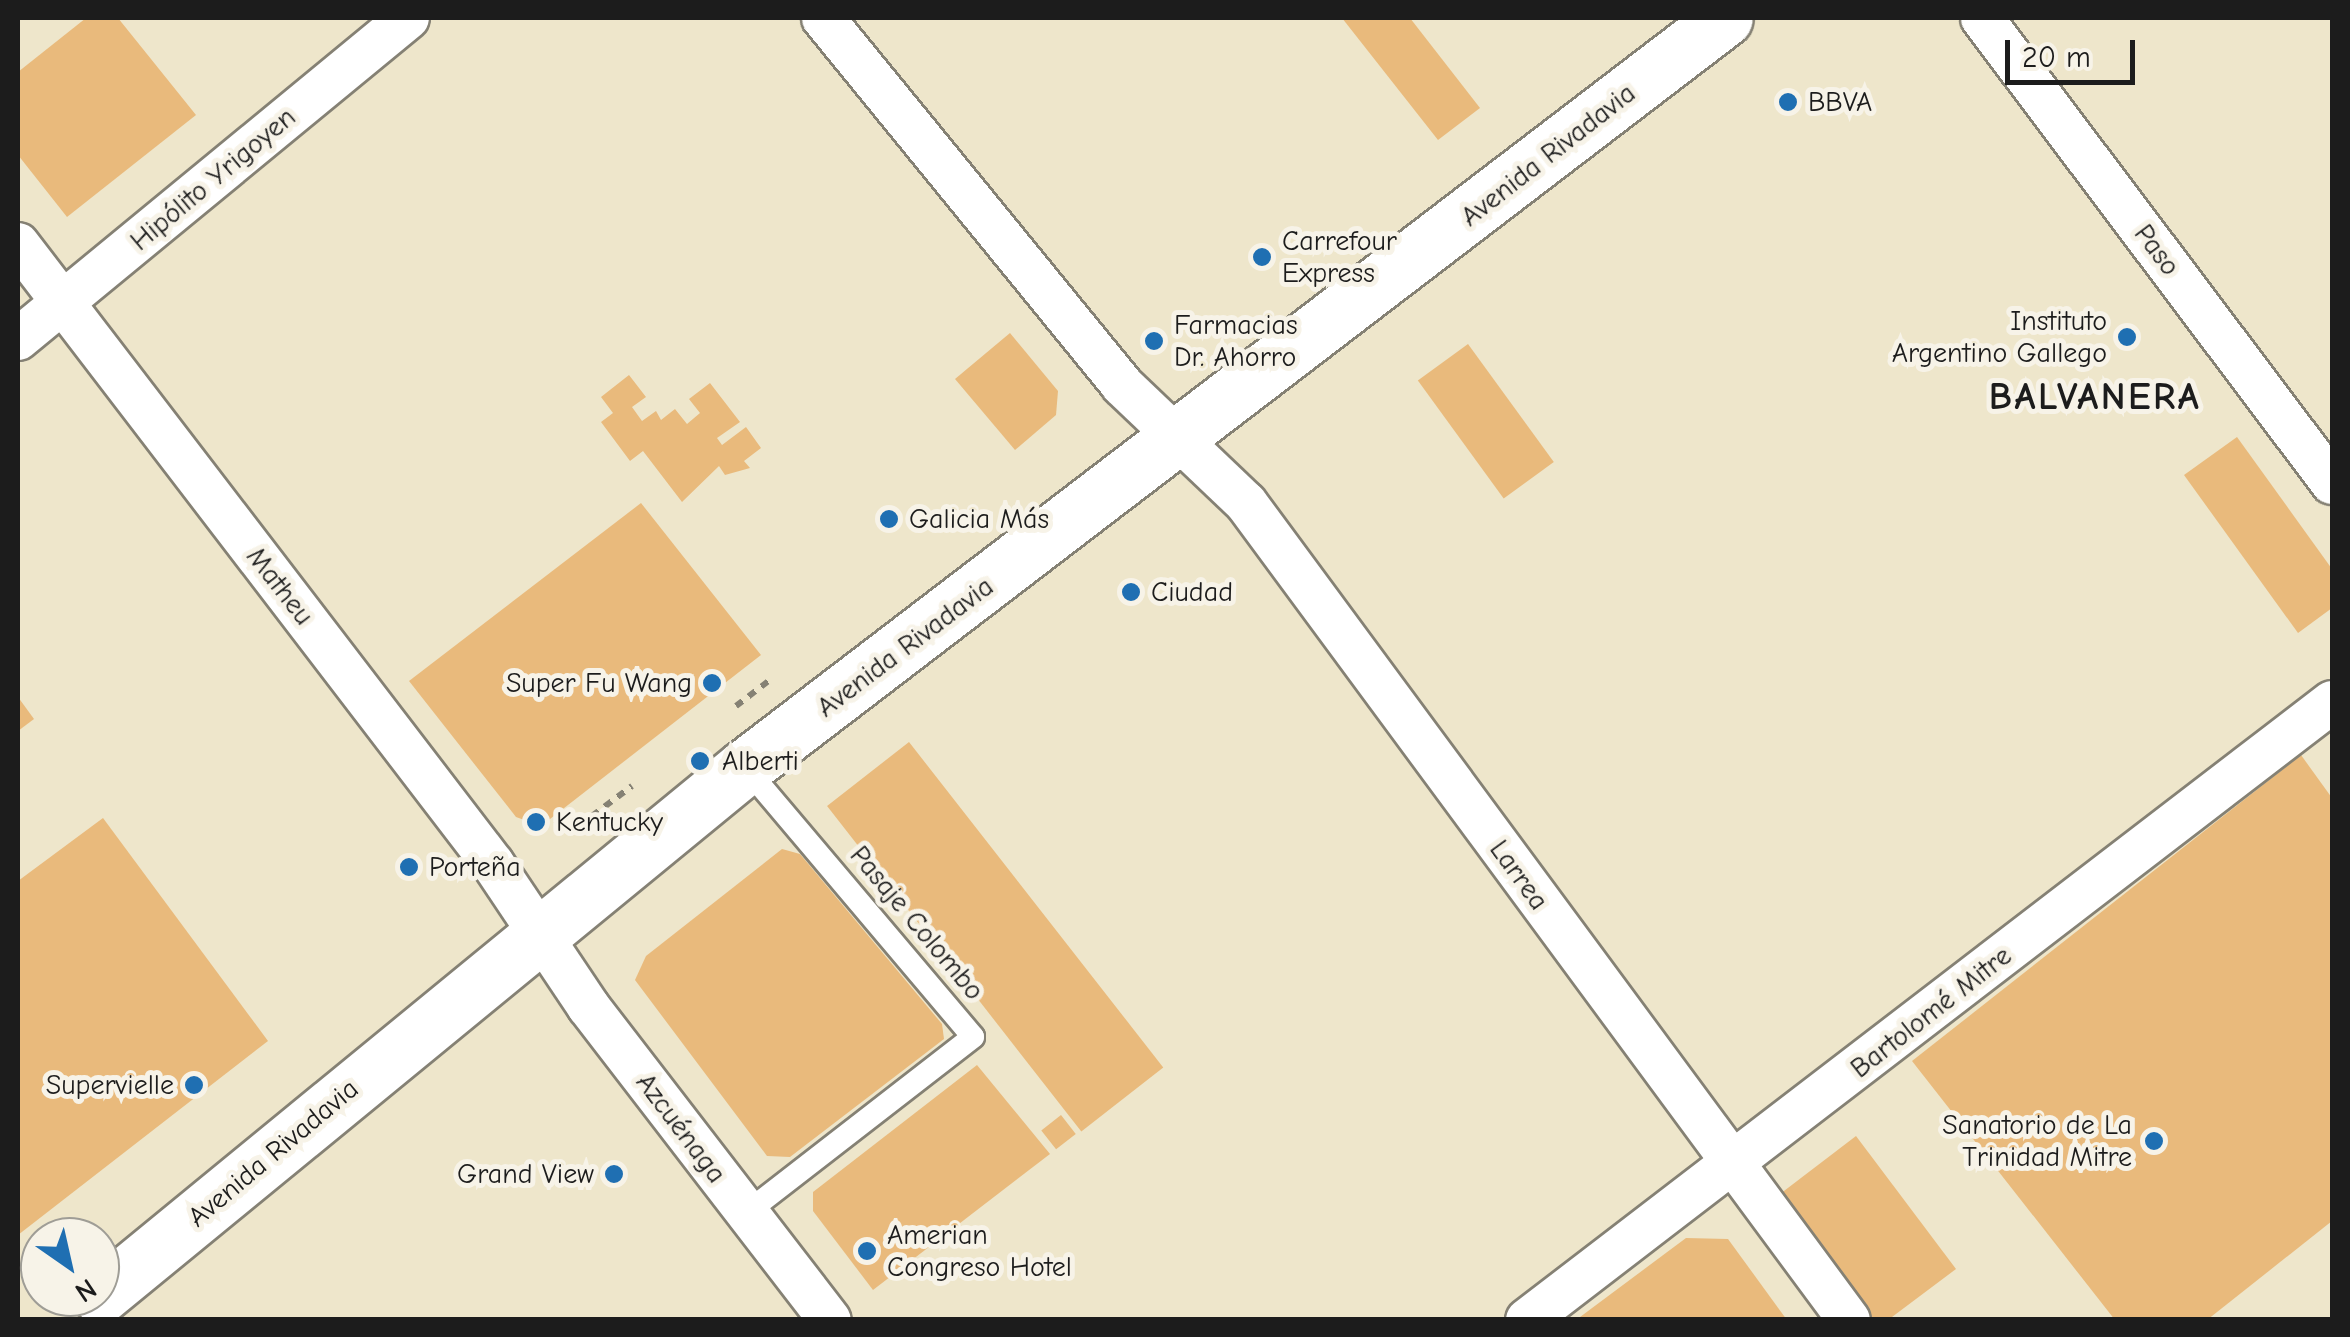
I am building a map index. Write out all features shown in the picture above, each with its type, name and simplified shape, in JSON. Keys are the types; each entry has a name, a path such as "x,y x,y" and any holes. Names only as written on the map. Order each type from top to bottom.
{"main road":[{"name":"Avenida Rivadavia","path":"120,1280 539,931 745,768 1725,18"}],"street":[{"name":"Hipólito Yrigoyen","path":"18,340 408,18"},
{"path":"823,18 1122,385 1177,440"},
{"name":"Paso","path":"1982,18 2332,483"},
{"name":"Matheu","path":"18,244 539,931"},
{"name":"Larrea","path":"1177,440 1246,504 1849,1320"},
{"name":"Bartolomé Mitre","path":"1527,1320 2332,702"},
{"name":"Azcuénaga","path":"539,931 588,1006 830,1320"}],"lane":[{"name":"Pasaje Colombo","path":"745,768 973,1037 746,1212"}],"path":[{"path":"728,714 771,679"},
{"path":"592,816 632,786"}],"building":[{"path":"86,18 118,18 196,115 67,217 18,155 18,72"},
{"path":"1342,18 1410,18 1480,108 1438,140"},
{"path":"1010,333 1058,391 1056,415 1015,450 955,379"},
{"path":"1468,344 1554,462 1504,499 1418,380"},
{"path":"629,375 646,397 632,407 642,421 656,411 661,420 675,409 687,424 700,413 689,399 710,383 740,422 717,438 722,445 746,427 761,448 744,461 750,468 725,475 719,466 682,502 643,451 630,461 601,422 613,413 601,397"},
{"path":"2237,437 2332,569 2332,608 2298,633 2184,475"},
{"path":"641,503 761,655 541,826 516,817 409,681"},
{"path":"18,697 34,719 18,731"},
{"path":"909,742 1163,1067 1081,1131 827,806"},
{"name":"Sanatorio de La Trinidad Mitre","path":"2301,755 2332,798 2332,1221 2207,1320 2115,1320 1912,1061"},
{"path":"103,818 268,1041 41,1217 20,1217 18,1235 18,881"},
{"path":"782,849 800,854 942,1024 944,1039 790,1157 767,1156 635,980 646,956"},
{"path":"977,1065 1050,1154 873,1290 813,1211 813,1192"},
{"path":"1061,1115 1076,1134 1056,1149 1041,1130"},
{"path":"1856,1136 1956,1269 1888,1320 1874,1320 1780,1194"},
{"path":"1686,1238 1728,1239 1787,1320 1576,1320"}],"place":[{"name":"BBVA","path":"1788,102"},
{"name":"Carrefour Express","path":"1262,257"},
{"name":"Instituto Argentino Gallego","path":"2127,337"},
{"name":"Farmacias Dr. Ahorro","path":"1154,341"},
{"name":"Galicia Más","path":"889,519"},
{"name":"Ciudad","path":"1131,592"},
{"name":"Super Fu Wang","path":"712,683"},
{"name":"Alberti","path":"700,761"},
{"name":"Kentucky","path":"536,822"},
{"name":"Porteña","path":"409,867"},
{"name":"Supervielle","path":"194,1085"},
{"name":"Sanatorio de La Trinidad Mitre","path":"2154,1141"},
{"name":"Grand View","path":"614,1174"},
{"name":"Amerian Congreso Hotel","path":"867,1251"}],"district":[{"name":"BALVANERA","path":"2095,398"}]}
